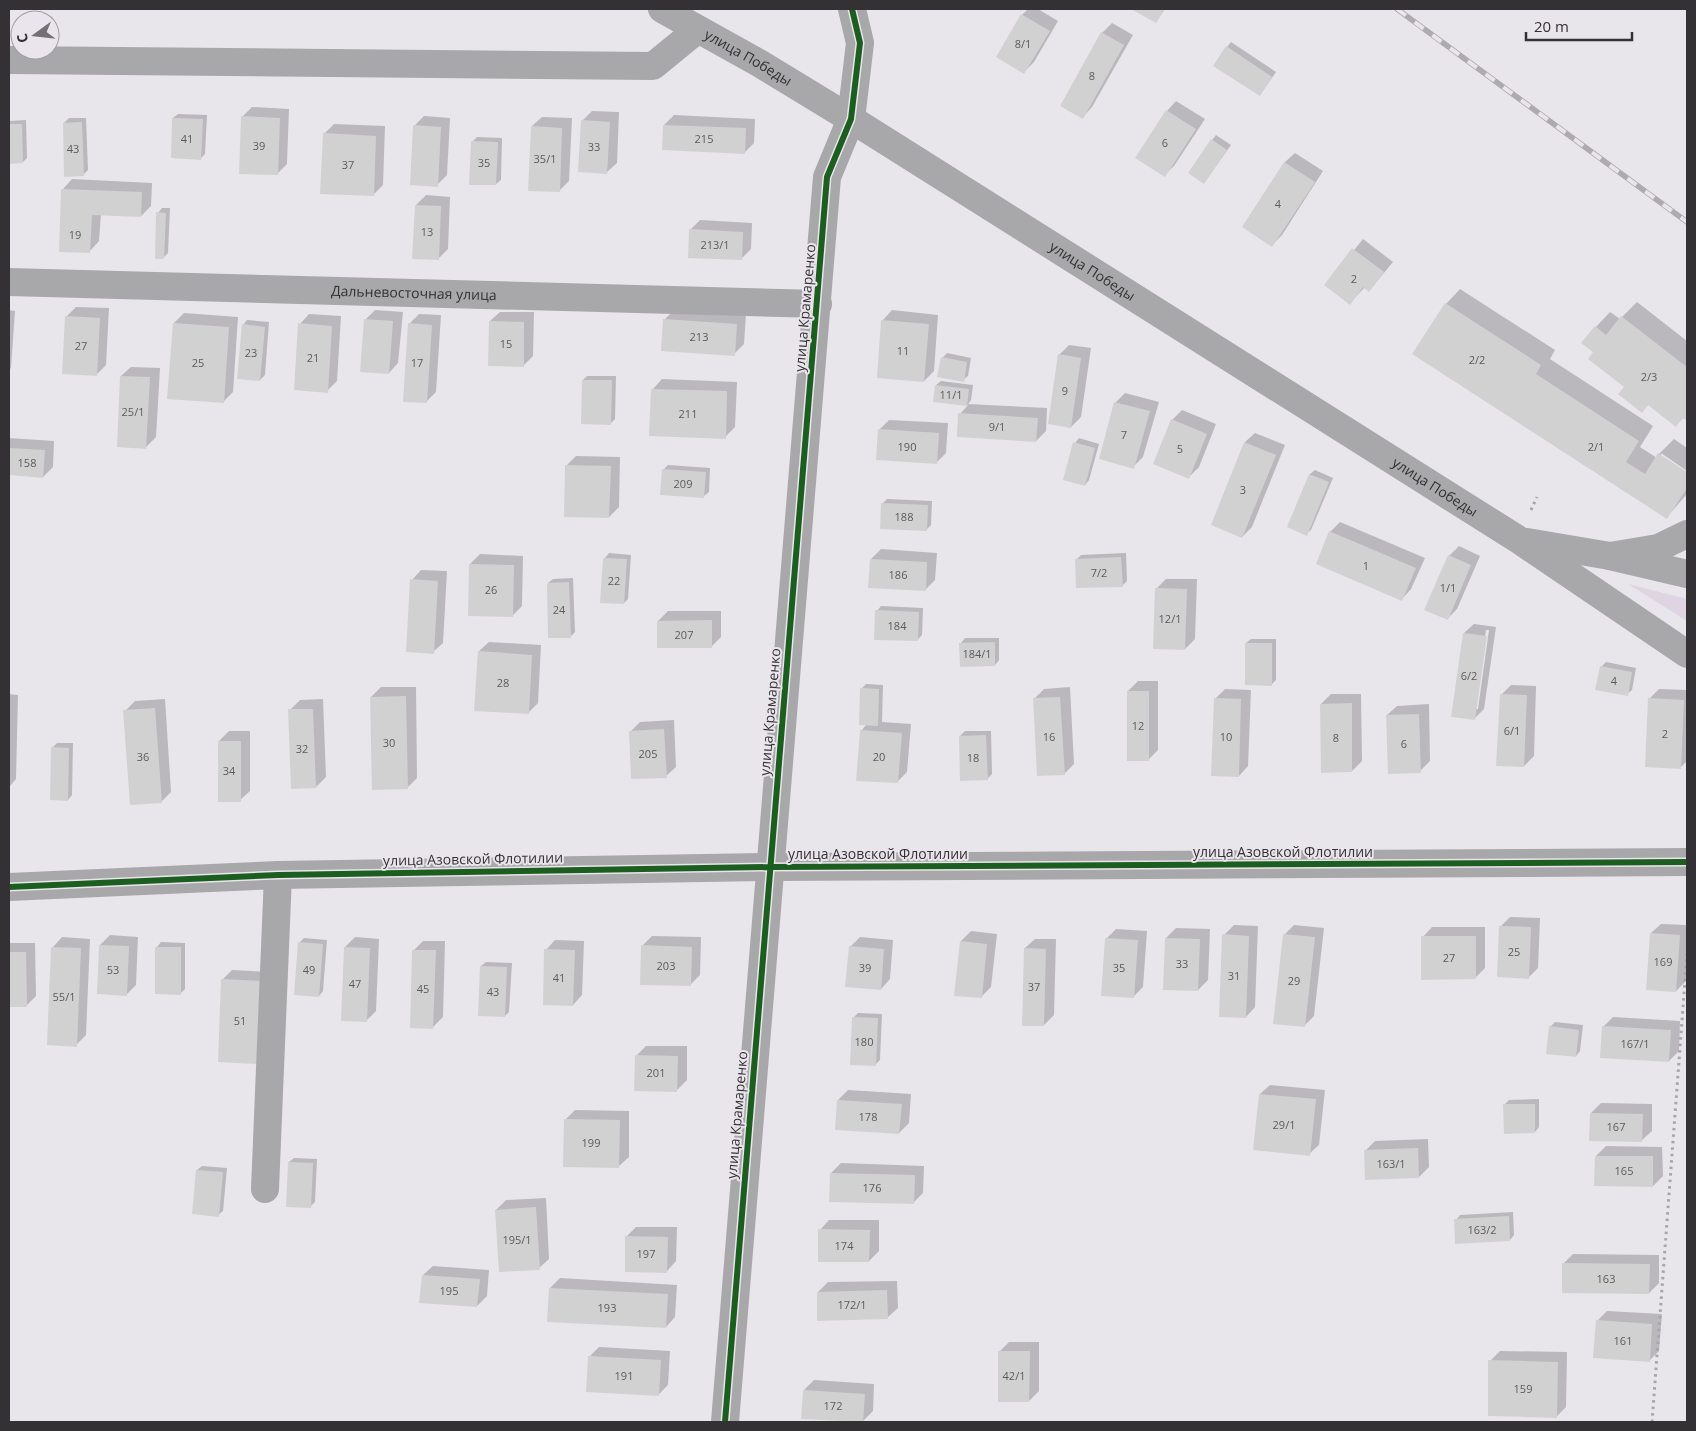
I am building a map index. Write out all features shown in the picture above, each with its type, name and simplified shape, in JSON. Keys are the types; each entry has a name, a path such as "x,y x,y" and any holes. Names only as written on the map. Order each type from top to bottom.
{"street":[{"name":"улица Победы","path":"662,9 759,63 852,119 1518,540 1687,654"},
{"name":"улица Крамаренко","path":"725,1422 827,177 852,119 860,43 852,9"},
{"path":"9,60 652,66 697,30"},
{"name":"Дальневосточная улица","path":"9,282 818,304"},
{"path":"1610,556 1658,548 1687,534"},
{"name":"улица Победы","path":"1518,540 1610,556 1687,574"},
{"name":"улица Азовской Флотилии","path":"9,886 278,875 770,867 1687,862"},
{"path":"265,1189 278,875"}],"path":[{"path":"1652,1422 1687,954"}],"shaded area":[{"path":"1628,584 1687,599 1687,621"}],"building":[{"path":"1131,9 1165,9 1156,23"},
{"path":"1021,14 1050,31 1024,74 996,57"},
{"path":"1101,32 1124,45 1083,119 1060,106"},
{"path":"1226,46 1272,77 1260,96 1213,66"},
{"path":"1166,110 1196,129 1165,177 1135,158"},
{"path":"241,116 280,118 278,175 239,174"},
{"path":"172,118 203,119 201,160 171,158"},
{"path":"581,120 610,122 607,174 578,172"},
{"path":"82,122 84,176 64,177 63,123"},
{"path":"9,124 22,124 23,163 9,164"},
{"path":"413,125 441,127 438,187 410,185"},
{"path":"663,125 746,128 745,154 662,150"},
{"path":"531,126 562,128 560,192 528,191"},
{"path":"323,133 376,136 374,196 320,194"},
{"path":"1211,139 1227,150 1204,184 1188,173"},
{"path":"471,141 498,142 496,185 469,185"},
{"path":"1284,162 1315,182 1272,247 1242,227"},
{"path":"61,189 142,192 141,217 92,215 90,253 59,252"},
{"path":"415,205 441,206 439,260 412,259"},
{"path":"156,212 166,213 164,259 155,259"},
{"path":"689,229 743,232 742,260 688,258"},
{"path":"1352,248 1384,272 1369,292 1363,287 1350,305 1324,285"},
{"path":"1445,303 1541,365 1536,374 1639,441 1626,462 1645,474 1658,453 1687,472 1687,488 1667,519 1412,354"},
{"path":"65,316 100,318 97,376 62,374"},
{"path":"1621,316 1687,367 1687,421 1683,418 1676,427 1648,405 1642,413 1618,394 1624,387 1588,359 1593,352 1581,343 1595,326 1606,335"},
{"path":"364,319 393,321 389,374 360,372"},
{"path":"663,319 737,324 735,356 661,351"},
{"path":"881,320 929,324 924,382 877,378"},
{"path":"489,321 524,322 524,367 488,366"},
{"path":"173,323 229,327 224,403 167,399"},
{"path":"298,323 332,326 328,393 294,390"},
{"path":"408,323 432,325 427,403 403,402"},
{"path":"242,324 265,327 260,381 237,379"},
{"path":"1058,354 1081,358 1071,428 1048,424"},
{"path":"941,357 967,362 964,382 937,377"},
{"path":"120,376 150,377 146,449 117,447"},
{"path":"582,380 612,380 611,425 581,424"},
{"path":"935,385 969,389 967,406 933,402"},
{"path":"651,389 727,391 726,439 649,436"},
{"path":"1114,402 1150,411 1134,469 1099,459"},
{"path":"958,413 1038,418 1036,442 957,437"},
{"path":"1171,419 1207,434 1189,479 1153,464"},
{"path":"878,429 939,433 937,464 876,460"},
{"path":"1073,442 1095,448 1085,486 1063,480"},
{"path":"1244,442 1276,455 1242,538 1211,525"},
{"path":"9,448 45,450 43,478 9,475"},
{"path":"565,465 611,466 609,518 564,517"},
{"path":"662,469 706,472 704,498 660,495"},
{"path":"1309,474 1329,482 1307,536 1287,527"},
{"path":"881,503 928,505 927,531 880,529"},
{"path":"1329,531 1416,568 1402,601 1316,564"},
{"path":"1448,555 1471,565 1448,620 1424,610"},
{"path":"1121,557 1123,587 1076,588 1075,559"},
{"path":"603,558 627,559 624,604 600,603"},
{"path":"870,559 927,562 926,591 868,588"},
{"path":"469,564 514,565 513,617 468,616"},
{"path":"410,579 438,581 434,654 406,652"},
{"path":"569,582 571,638 548,638 547,583"},
{"path":"1155,588 1187,589 1185,650 1153,649"},
{"path":"875,610 919,612 918,641 874,640"},
{"path":"712,620 712,648 657,648 657,621"},
{"path":"1463,633 1487,636 1475,720 1451,717"},
{"path":"995,642 995,666 960,667 959,643"},
{"path":"1245,643 1272,643 1272,686 1245,685"},
{"path":"478,651 532,655 529,714 474,711"},
{"path":"1600,666 1632,672 1628,696 1595,690"},
{"path":"860,688 879,689 878,726 859,725"},
{"path":"1127,691 1149,691 1149,761 1127,761"},
{"path":"1500,694 1527,695 1524,767 1496,766"},
{"path":"406,696 408,789 372,790 370,697"},
{"path":"1060,697 1065,775 1037,776 1033,698"},
{"path":"1214,698 1241,699 1239,777 1211,776"},
{"path":"1648,698 1684,700 1681,769 1645,767"},
{"path":"1352,703 1352,772 1321,773 1320,704"},
{"path":"155,708 162,803 130,805 123,710"},
{"path":"288,709 313,709 316,788 291,789"},
{"path":"1419,714 1421,773 1388,774 1386,715"},
{"path":"664,729 667,778 631,779 629,731"},
{"path":"860,730 902,733 898,783 856,781"},
{"path":"986,735 988,780 960,781 959,736"},
{"path":"218,741 241,741 241,802 218,802"},
{"path":"51,747 69,748 68,801 50,800"},
{"path":"1499,926 1531,927 1529,979 1497,977"},
{"path":"1650,933 1680,935 1676,992 1646,990"},
{"path":"1222,934 1249,936 1246,1018 1219,1017"},
{"path":"1283,934 1315,937 1305,1027 1273,1024"},
{"path":"1421,936 1476,936 1476,979 1421,980"},
{"path":"1105,938 1138,940 1134,998 1101,996"},
{"path":"1165,938 1200,939 1198,991 1163,990"},
{"path":"960,941 987,944 982,998 954,996"},
{"path":"298,942 323,944 319,997 294,995"},
{"path":"99,945 129,946 127,996 97,994"},
{"path":"641,945 692,947 691,986 640,985"},
{"path":"849,946 884,949 881,990 845,987"},
{"path":"51,947 81,948 77,1047 47,1045"},
{"path":"155,947 181,947 181,995 155,994"},
{"path":"344,947 370,948 367,1022 341,1021"},
{"path":"1024,948 1046,949 1044,1026 1022,1026"},
{"path":"544,949 575,950 573,1006 543,1005"},
{"path":"412,950 436,950 433,1029 410,1028"},
{"path":"9,952 26,952 27,1007 9,1007"},
{"path":"480,966 507,967 505,1017 478,1016"},
{"path":"221,979 261,981 258,1064 218,1062"},
{"path":"852,1017 878,1018 876,1066 850,1065"},
{"path":"1549,1026 1579,1030 1576,1057 1546,1054"},
{"path":"1602,1026 1671,1030 1669,1062 1600,1058"},
{"path":"635,1055 678,1056 677,1092 634,1091"},
{"path":"1259,1094 1316,1099 1310,1156 1253,1150"},
{"path":"837,1100 902,1104 899,1134 835,1130"},
{"path":"1503,1104 1535,1104 1535,1133 1504,1134"},
{"path":"1590,1113 1643,1114 1642,1142 1589,1141"},
{"path":"564,1119 620,1120 619,1168 563,1167"},
{"path":"1418,1148 1419,1178 1365,1180 1364,1150"},
{"path":"1595,1156 1653,1156 1653,1187 1594,1186"},
{"path":"288,1162 313,1163 311,1208 286,1207"},
{"path":"196,1170 223,1172 219,1217 192,1214"},
{"path":"830,1173 915,1175 914,1204 829,1202"},
{"path":"536,1207 540,1270 499,1272 495,1210"},
{"path":"1509,1216 1510,1241 1455,1244 1454,1219"},
{"path":"818,1229 870,1230 869,1262 818,1262"},
{"path":"625,1236 668,1237 667,1273 625,1272"},
{"path":"1562,1263 1650,1264 1649,1294 1562,1293"},
{"path":"422,1275 480,1279 477,1307 419,1303"},
{"path":"549,1288 668,1294 666,1328 547,1322"},
{"path":"887,1290 888,1319 817,1321 817,1292"},
{"path":"1596,1320 1652,1324 1650,1362 1593,1358"},
{"path":"998,1351 1030,1351 1029,1402 998,1402"},
{"path":"588,1356 661,1360 659,1396 586,1392"},
{"path":"1488,1360 1558,1362 1557,1418 1488,1416"},
{"path":"803,1390 865,1394 863,1422 801,1419"}],"railway":[{"path":"1397,9 1687,222"}],"cycle path":[{"path":"725,1422 827,177 851,119 860,43 852,9"},
{"path":"9,887 278,875 770,867 1687,862"}]}
